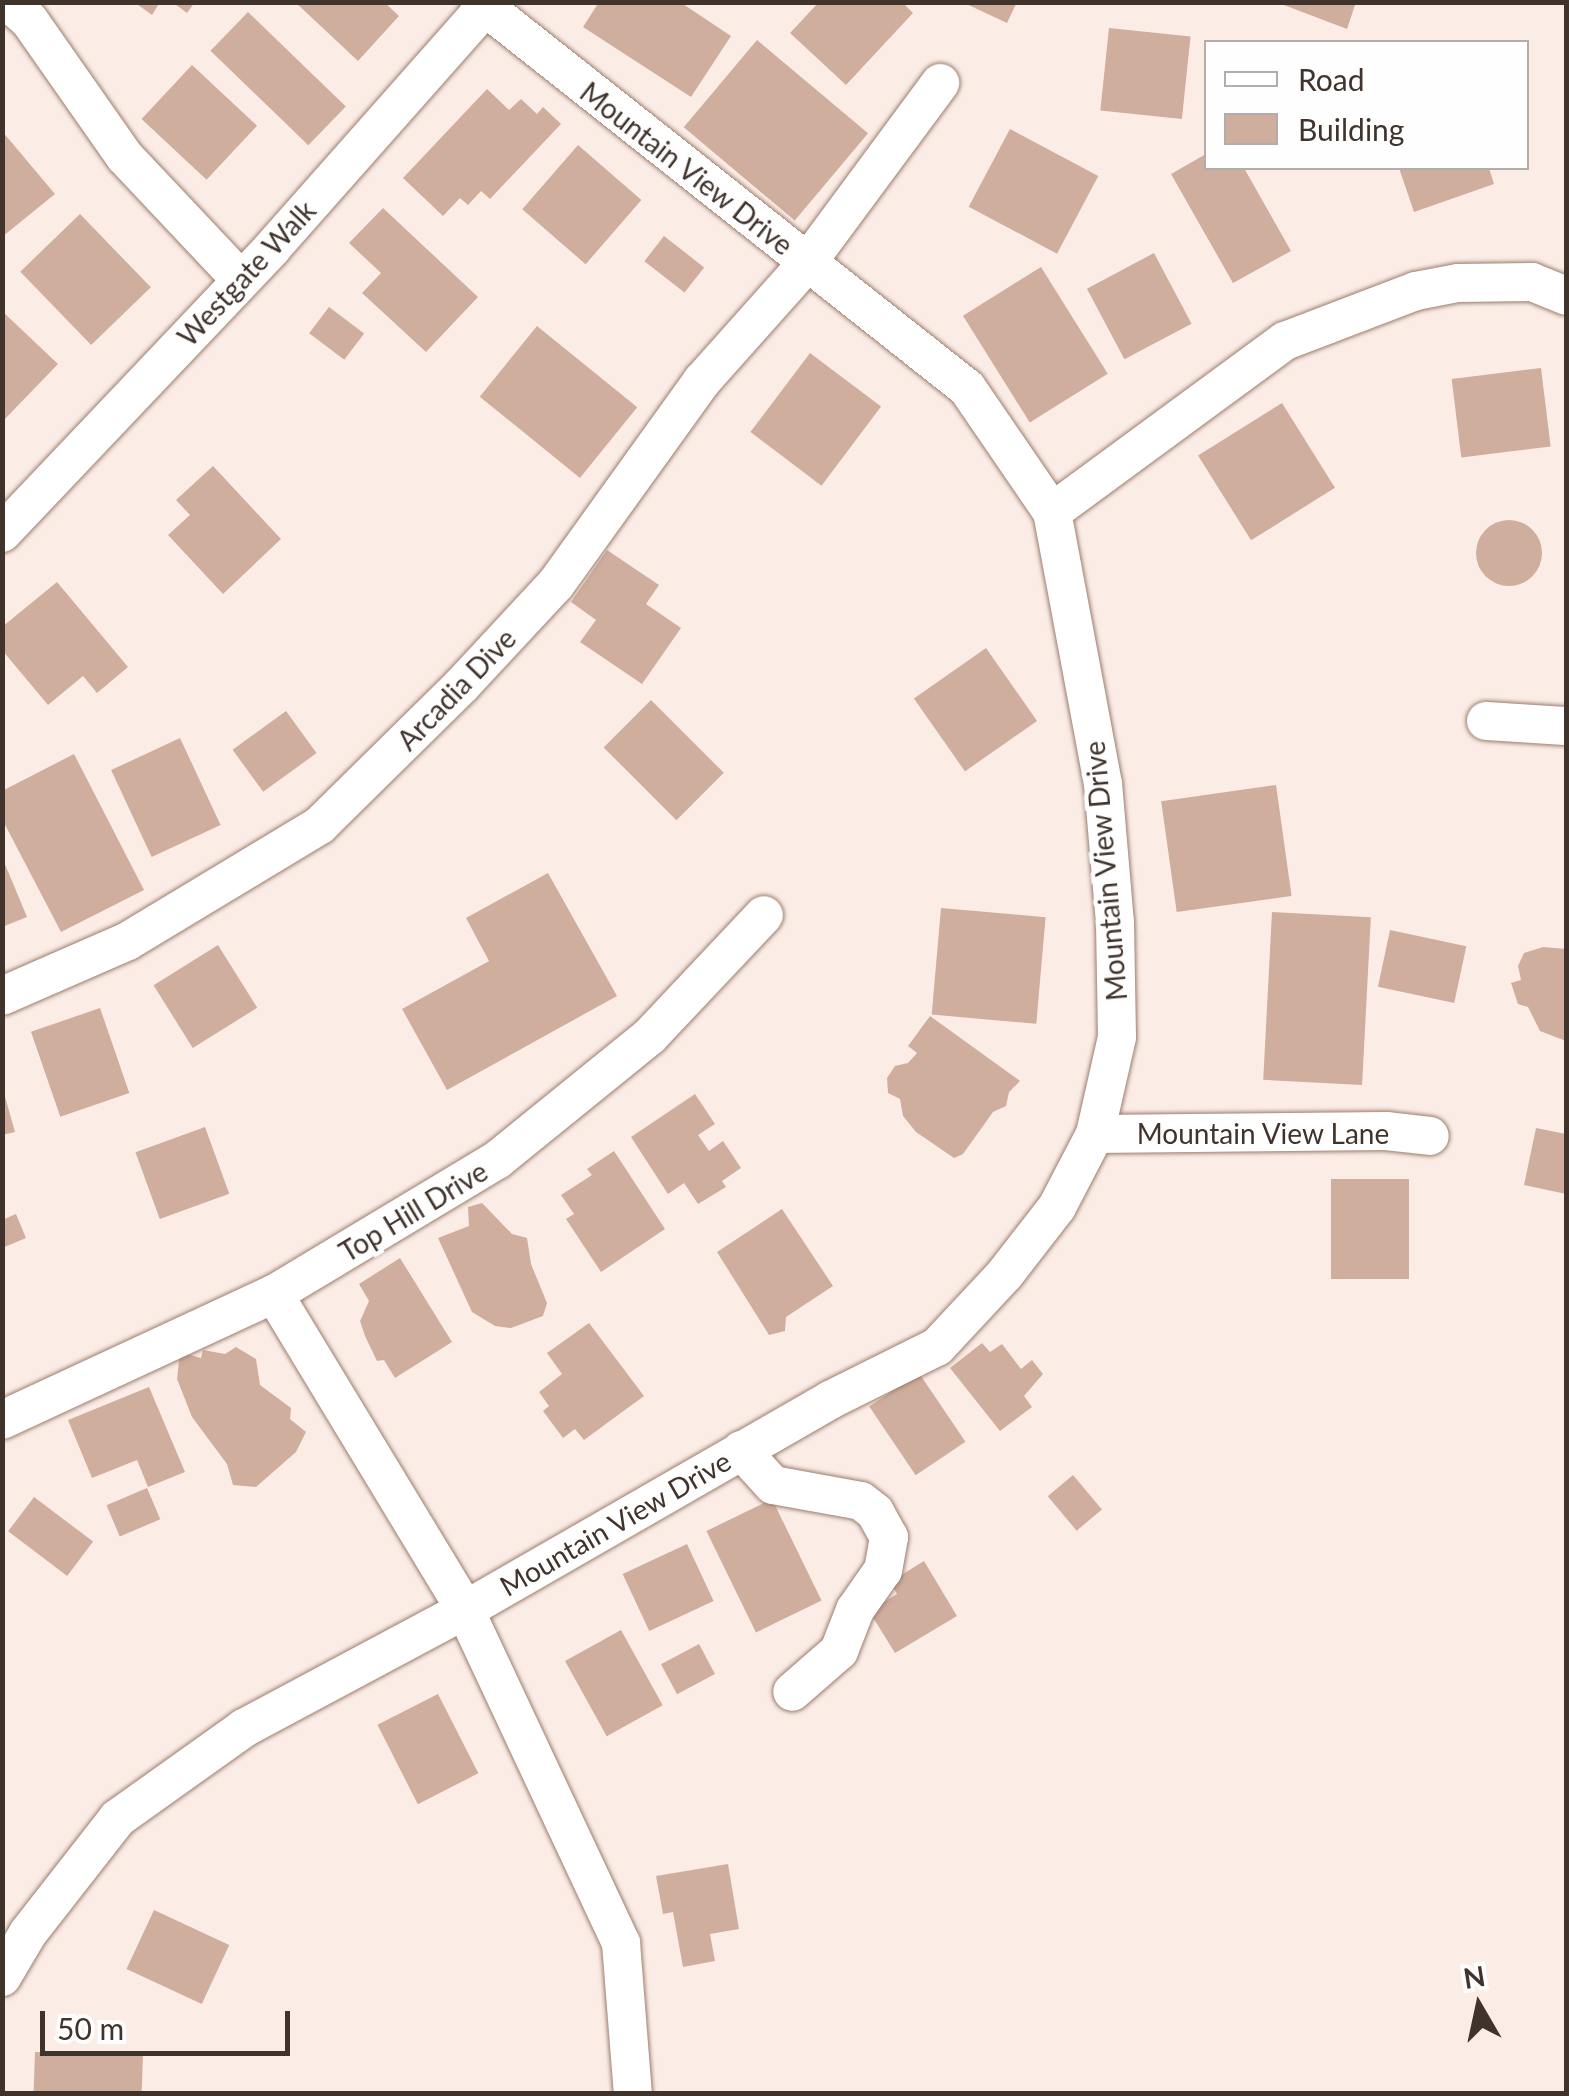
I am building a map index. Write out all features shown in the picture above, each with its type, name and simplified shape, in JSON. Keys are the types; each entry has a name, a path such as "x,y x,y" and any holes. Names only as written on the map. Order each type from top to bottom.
{"street":[{"path":"8,2 29,20 125,157 241,280"},
{"name":"Westgate Walk","path":"2,533 241,280 482,5"},
{"name":"Mountain View Drive","path":"2,1977 28,1933 118,1818 244,1728 465,1610 741,1450 937,1347 1005,1274 1058,1207 1095,1134 1117,1038 1115,923 1103,784 1052,512 968,388 482,5"},
{"name":"Arcadia Dive","path":"2,996 128,941 320,825 462,685 556,584 702,380 807,262 940,83"},
{"path":"1052,512 1285,341 1416,291 1458,283 1532,282 1566,296"},
{"path":"1486,721 1566,726"},
{"name":"Top Hill Drive","path":"2,1420 274,1294 498,1160 650,1036 764,915"},
{"name":"Mountain View Lane","path":"1095,1134 1386,1131 1430,1136"},
{"path":"274,1294 465,1610 621,1943 633,2094"},
{"path":"741,1450 773,1485 861,1501 875,1512 890,1537 884,1570 856,1610 839,1651 792,1692"}],"building":[{"path":"134,2 160,2 152,15"},
{"path":"172,2 195,2 187,13"},
{"path":"295,2 384,2 399,16 358,61"},
{"path":"599,2 680,2 731,36 691,97 583,27"},
{"path":"819,2 902,2 913,13 846,85 790,33"},
{"path":"962,2 1017,2 1007,23"},
{"path":"1276,2 1356,2 1347,29"},
{"path":"248,12 346,106 308,145 210,51"},
{"path":"1109,28 1191,37 1182,119 1100,111"},
{"path":"757,40 868,133 795,221 684,127"},
{"path":"192,65 257,126 207,180 142,119"},
{"path":"487,89 509,110 521,99 537,114 543,107 561,124 490,199 481,191 468,205 460,198 443,216 403,178"},
{"path":"1010,129 1098,176 1057,254 969,207"},
{"path":"2,131 55,194 2,237"},
{"path":"578,145 641,200 586,264 522,209"},
{"path":"1204,155 1204,170 1245,170 1291,251 1233,283 1171,174"},
{"path":"1400,170 1490,170 1494,184 1414,212"},
{"path":"383,208 478,297 426,352 362,293 381,273 349,243"},
{"path":"80,214 151,287 91,345 20,272"},
{"path":"664,236 704,267 684,293 644,261"},
{"path":"1154,253 1192,324 1124,359 1087,289"},
{"path":"1041,267 1108,374 1030,423 963,316"},
{"path":"329,307 364,333 344,360 309,333"},
{"path":"2,311 58,364 2,422"},
{"path":"537,326 637,407 580,478 480,397"},
{"path":"810,353 881,407 821,486 750,432"},
{"path":"1541,368 1551,446 1461,457 1452,379"},
{"path":"1282,403 1335,488 1251,540 1198,455"},
{"path":"213,466 281,539 223,594 168,535 190,515 176,500"},
{"path":"1509,520 1532,530 1542,553 1532,576 1509,586 1486,576 1476,553 1486,530"},
{"path":"607,550 659,585 646,604 681,628 642,684 580,642 596,620 571,602"},
{"path":"57,582 128,667 97,693 83,676 48,705 2,650 2,627"},
{"path":"986,648 1037,721 965,771 914,698"},
{"path":"651,700 724,773 676,820 604,747"},
{"path":"286,711 317,753 263,792 233,750"},
{"path":"180,738 221,825 152,857 111,770"},
{"path":"74,754 144,890 61,932 2,819 2,791"},
{"path":"1276,785 1292,896 1177,912 1161,801"},
{"path":"2,857 27,917 2,927"},
{"path":"548,873 617,996 447,1090 402,1009 489,961 466,918"},
{"path":"941,908 1046,917 1036,1024 932,1015"},
{"path":"1272,912 1371,917 1362,1085 1263,1080"},
{"path":"1390,930 1466,946 1454,1003 1378,987"},
{"path":"218,945 257,1008 193,1048 154,985"},
{"path":"1543,947 1566,949 1566,1041 1540,1031 1528,1007 1518,1004 1511,983 1521,980 1518,966 1524,953"},
{"path":"100,1008 129,1093 60,1117 31,1032"},
{"path":"930,1016 1020,1081 1009,1092 1006,1106 993,1112 963,1154 954,1158 916,1132 903,1116 900,1099 888,1093 887,1078 895,1066 908,1063 917,1053 908,1046"},
{"path":"2,1086 15,1132 2,1135"},
{"path":"695,1094 715,1124 698,1135 709,1151 723,1141 741,1168 722,1181 726,1187 698,1204 684,1183 668,1194 631,1137"},
{"path":"205,1127 229,1194 160,1219 135,1152"},
{"path":"1536,1128 1566,1134 1566,1194 1524,1185"},
{"path":"614,1151 665,1229 601,1272 566,1219 574,1214 561,1195 592,1175 587,1169"},
{"path":"1331,1179 1409,1179 1409,1279 1331,1279"},
{"path":"482,1203 512,1234 527,1238 531,1264 547,1303 543,1316 511,1328 495,1326 472,1312 438,1238 469,1226 468,1207"},
{"path":"782,1209 833,1286 786,1317 785,1331 769,1335 717,1252"},
{"path":"16,1214 26,1238 2,1248 2,1220"},
{"path":"400,1258 452,1342 395,1378 384,1360 377,1361 365,1336 360,1321 369,1301 359,1284"},
{"path":"589,1323 644,1396 584,1440 575,1429 563,1438 543,1411 549,1406 539,1392 562,1374 547,1353"},
{"path":"982,1343 990,1352 1002,1344 1021,1369 1032,1360 1043,1374 1024,1396 1032,1407 1000,1431 950,1368"},
{"path":"236,1347 256,1359 260,1385 291,1408 290,1419 306,1432 296,1452 256,1487 233,1485 227,1464 192,1417 177,1379 180,1352 201,1358 203,1350 225,1354"},
{"path":"919,1373 965,1442 916,1475 869,1407"},
{"path":"149,1387 185,1472 148,1487 137,1460 92,1478 68,1420"},
{"path":"1073,1475 1102,1509 1077,1531 1048,1496"},
{"path":"147,1488 160,1519 120,1536 106,1505"},
{"path":"34,1497 93,1542 67,1576 8,1531"},
{"path":"772,1499 822,1601 756,1633 706,1531"},
{"path":"687,1544 714,1601 649,1631 623,1574"},
{"path":"924,1561 957,1616 895,1653 869,1611 897,1594 890,1582"},
{"path":"621,1630 663,1705 607,1736 565,1661"},
{"path":"699,1644 715,1674 677,1694 661,1664"},
{"path":"438,1694 478,1773 418,1804 377,1725"},
{"path":"728,1864 739,1929 710,1934 715,1961 683,1967 673,1912 663,1914 656,1876"},
{"path":"154,1910 229,1945 202,2004 127,1969"},
{"path":"35,2052 143,2056 142,2094 34,2094"}]}
